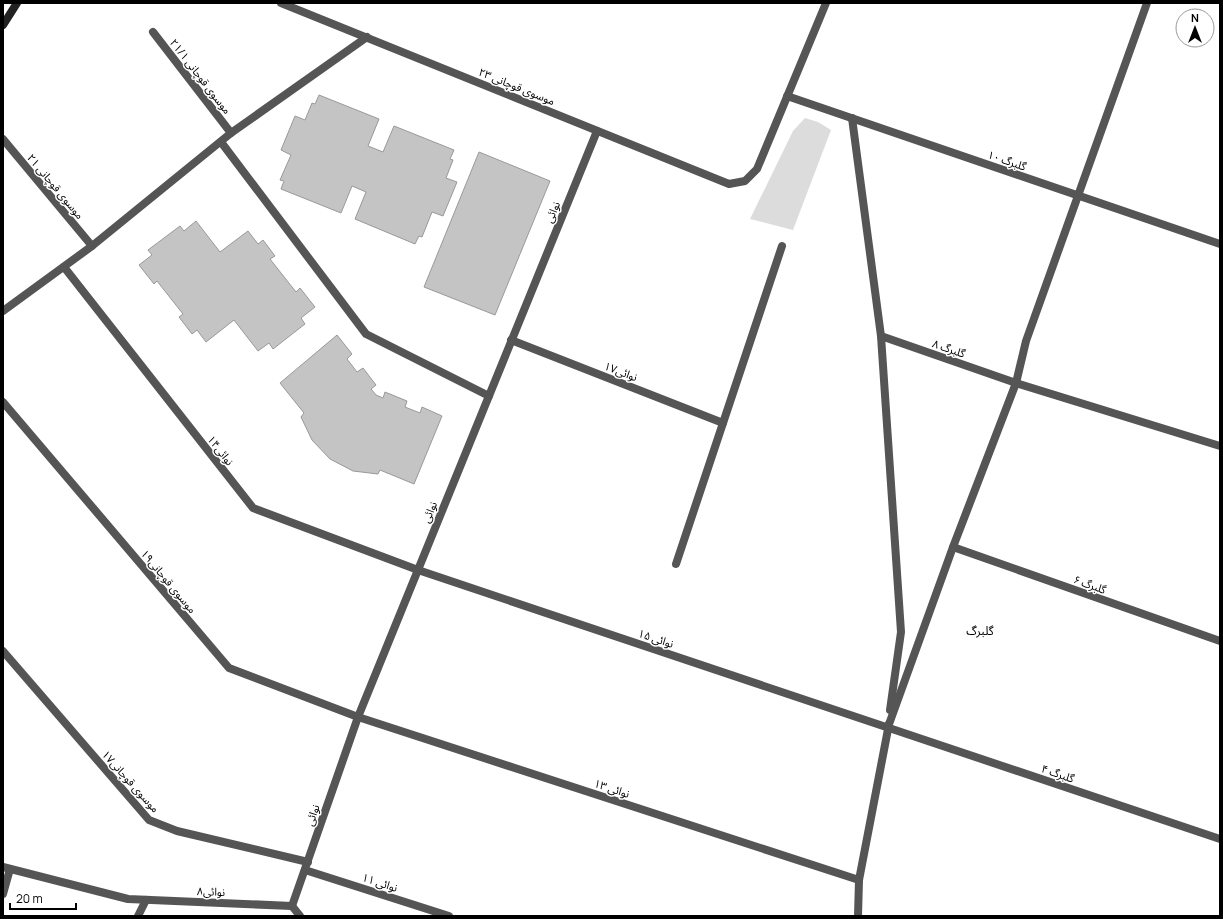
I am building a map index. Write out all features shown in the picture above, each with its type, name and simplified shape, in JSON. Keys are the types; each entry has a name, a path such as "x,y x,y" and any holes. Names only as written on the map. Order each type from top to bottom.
{"street":[{"path":"3,25 17,3"},
{"name":"موسوی قوچانی ۲۳","path":"281,3 729,184 745,181 757,169 787,96"},
{"path":"787,96 826,3"},
{"path":"888,727 953,547 1016,383 1026,341 1147,3"},
{"name":"موسوی قوچانی ۲۱/۱","path":"153,32 231,133"},
{"path":"3,311 92,246 231,133 367,37"},
{"name":"گلبرگ ۱۰","path":"787,96 1220,244"},
{"path":"852,118 881,336 901,632 888,727 859,880 860,915"},
{"name":"نوائی","path":"292,906 358,717 597,131"},
{"name":"موسوی قوچانی ۲۱","path":"3,139 92,246"},
{"path":"221,142 366,334 489,396"},
{"path":"676,564 782,246"},
{"name":"نوائی۱۴","path":"64,267 253,508 418,570"},
{"name":"گلبرگ ۸","path":"881,336 1016,383 1220,446"},
{"name":"نوائی۱۷","path":"511,340 723,423"},
{"name":"موسوی قوچانی۱۹","path":"3,402 229,668 358,717"},
{"name":"گلبرگ ۶","path":"953,547 1220,641"},
{"name":"نوائی ۱۵","path":"418,570 888,727"},
{"name":"موسوی قوچانی۱۷","path":"3,651 150,820 177,831 308,862"},
{"name":"نوائی ۱۳","path":"358,717 859,880"},
{"name":"گلبرگ ۴","path":"888,727 1220,839"},
{"path":"3,894 7,868"},
{"name":"نوائی۸","path":"7,868 128,899 292,906"},
{"name":"نوائی ۱۱","path":"305,870 449,916"},
{"path":"138,916 146,900"},
{"path":"292,906 300,916"}],"shaded area":[{"path":"805,118 818,122 831,130 793,230 750,219 793,131"}],"building":[{"path":"319,95 379,119 368,146 383,152 394,126 454,150 450,159 453,160 446,178 457,182 443,216 432,212 422,237 419,236 415,244 355,219 366,192 352,186 341,213 281,189 284,181 280,180 291,155 281,150 295,116 305,120 312,103 315,104"},
{"path":"479,152 550,181 495,315 424,287"},
{"path":"196,221 220,252 248,231 258,244 263,240 275,256 270,259 296,292 300,288 315,307 301,318 305,324 273,349 269,343 258,351 234,320 206,342 197,330 192,334 179,317 183,314 157,281 154,284 139,265 152,255 148,250 180,226 184,231"},
{"path":"337,335 352,354 347,359 357,372 363,368 376,385 371,389 376,395 383,398 385,392 407,401 405,407 420,413 422,407 442,416 414,484 380,470 378,474 353,471 330,459 312,440 301,417 304,413 280,383"}],"district":[{"name":"گلبرگ","path":"980,630"}]}
